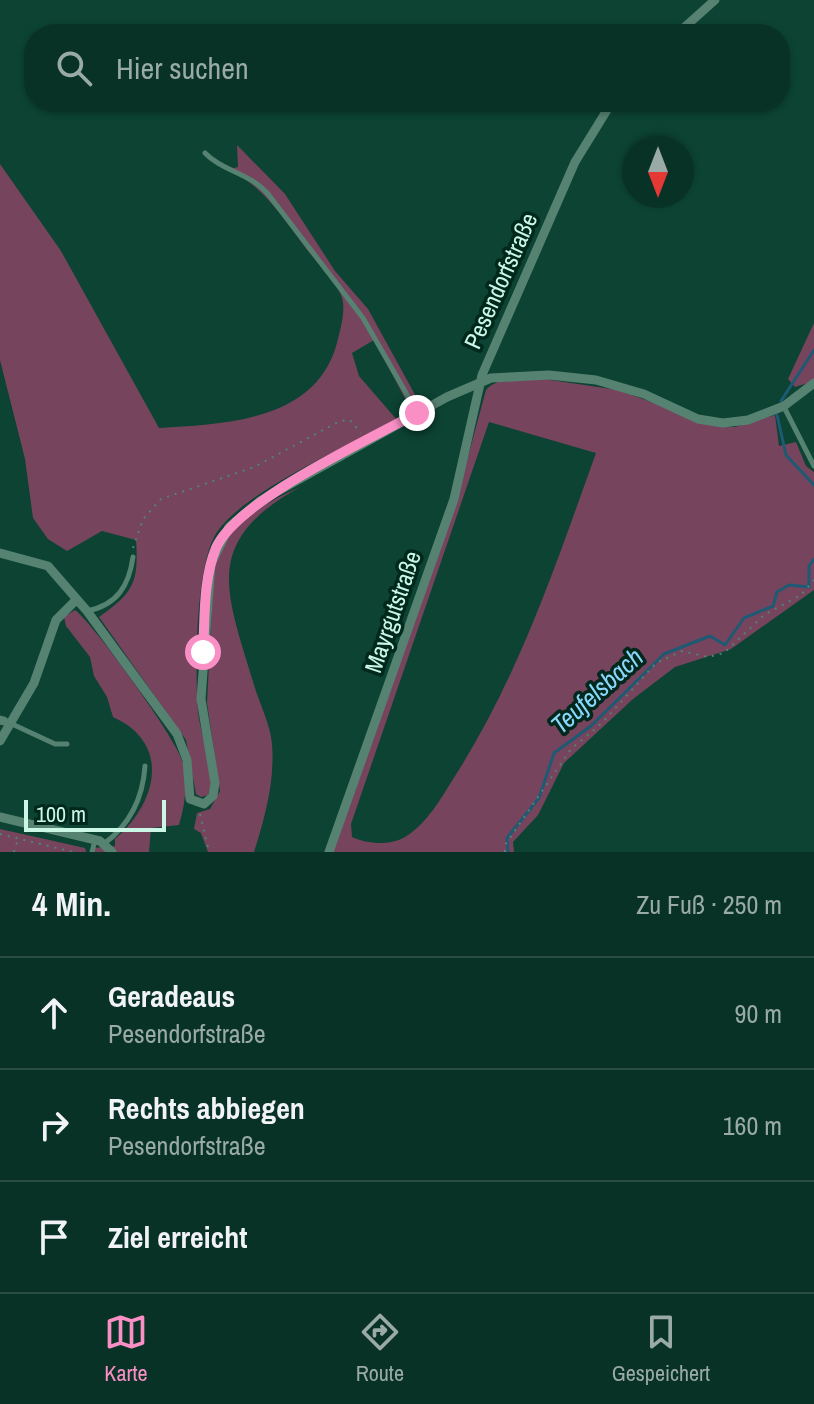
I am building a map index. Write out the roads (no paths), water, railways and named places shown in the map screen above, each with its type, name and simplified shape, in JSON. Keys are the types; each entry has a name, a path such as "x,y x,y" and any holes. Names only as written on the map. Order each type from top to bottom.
{"street":[{"path":"687,24 711,1"},
{"name":"Pesendorfstraße","path":"87,611 177,734 187,760 190,799 199,805 209,802 215,783 201,699 208,584 215,551 229,527 245,511 417,413 481,381 575,162 606,112"},
{"path":"481,381 523,375 596,380 644,394 710,422 748,420 784,406 814,383"},
{"name":"Mayrgutstraße","path":"329,852 454,499 481,381"},
{"path":"0,553 48,566 87,611"},
{"path":"0,741 5,721 34,683 56,620 76,600"},
{"path":"0,817 104,845"}],"lane":[{"path":"205,153 249,177 268,194 363,318 417,413"},
{"path":"784,406 814,466"},
{"path":"87,611 117,598 130,575 133,557"},
{"path":"5,721 55,744 67,744"},
{"path":"92,852 121,829 141,795 145,766"}],"waterway":[{"name":"Teufelsbach","path":"781,401 814,350"},
{"name":"Teufelsbach","path":"777,415 786,455 814,485"},
{"name":"Teufelsbach","path":"508,852 507,838 539,798 554,753 591,726 664,654 710,636 725,645 744,618 773,606 777,592 789,585 809,587 809,566 814,559"}]}
